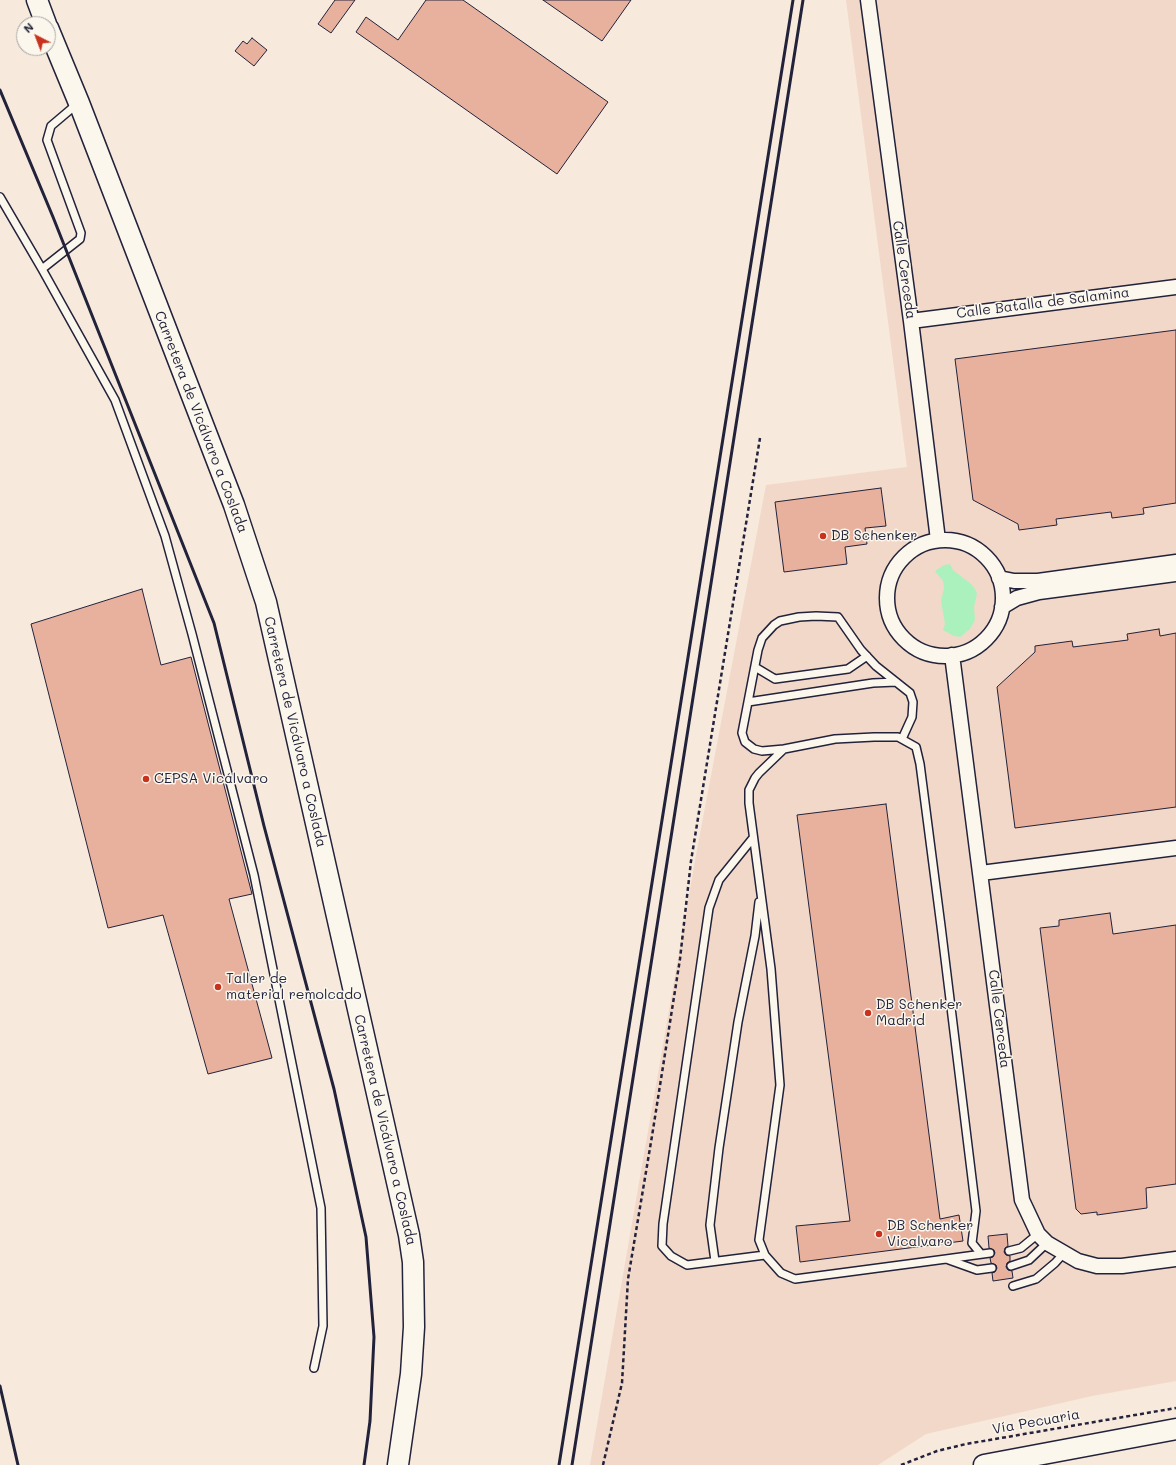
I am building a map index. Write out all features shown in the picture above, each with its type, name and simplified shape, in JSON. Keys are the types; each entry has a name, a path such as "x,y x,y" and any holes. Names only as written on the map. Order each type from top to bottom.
{"street":[{"path":"37,0 43,16"},
{"name":"Calle Cerceda","path":"868,0 911,320 938,540"},
{"name":"Carretera de Vicálvaro a Coslada","path":"56,48 234,505 266,602 409,1235 413,1262 414,1327 411,1374 398,1465"},
{"name":"Calle Batalla de Salamina","path":"911,320 1176,287"},
{"path":"938,540 957,541 975,548 990,561 999,578 1002,588 1002,607 996,624 985,639 970,650 952,655 940,656 928,653 917,649 907,642 892,623 888,611 887,599 888,587 892,576 897,565 905,556 915,548 926,543 938,540"},
{"path":"999,578 1014,581 1038,581 1176,562"},
{"path":"1002,607 1017,598 1039,592 1176,574"},
{"name":"Calle Cerceda","path":"952,655 1022,1200 1043,1238"},
{"path":"981,873 1176,848"},
{"path":"1043,1238 1078,1261 1097,1266 1122,1266 1176,1259"},
{"path":"984,1465 1176,1429"}],"lane":[{"path":"42,269 80,239 81,233 47,140 51,126 78,103"},
{"path":"0,197 115,400 165,536 194,641 254,875 321,1208 323,1326 314,1368"},
{"path":"902,739 912,716 913,702 910,693 876,666 861,650 838,617 799,617 780,621 774,625 762,638 742,732 745,742 754,749 762,751 784,749 835,739 874,737 898,737 916,747 920,764 976,1211 972,1243 981,1254"},
{"path":"755,667 775,679 848,669 867,656"},
{"path":"748,702 873,683 896,682"},
{"path":"784,749 759,773 749,790 753,838 771,969 780,1085 759,1240 765,1255 780,1273 795,1278 990,1253"},
{"path":"753,838 719,880 709,908 663,1224 662,1246 671,1256 687,1265 765,1255"},
{"path":"715,1261 710,1225 717,1162 738,1022 755,936 760,894"},
{"path":"1009,1251 1021,1248 1043,1238"},
{"path":"1011,1266 1029,1260 1043,1238"},
{"path":"1013,1286 1036,1279 1056,1264 1064,1252"},
{"path":"946,1259 977,1270 992,1268"}],"path":[{"path":"603,1465 622,1382 628,1279 679,966 692,853 760,438"},
{"name":"Vía Pecuaria","path":"901,1465 937,1451 966,1444 1176,1408"}],"shaded area":[{"path":"846,0 1176,0 1176,1381 1092,1396 926,1434 878,1465 590,1465 696,855 766,485 907,467"}],"green space":[{"path":"950,564 953,570 971,584 977,594 974,607 975,620 970,629 960,637 954,636 943,630 945,624 941,601 944,588 943,581 935,571 944,565"}],"building":[{"path":"335,0 355,0 331,33 318,24"},
{"path":"426,0 463,0 608,102 557,174 356,32 366,17 398,40"},
{"path":"543,0 631,0 602,41"},
{"path":"252,38 267,50 254,66 235,51 243,41 247,44"},
{"path":"1176,330 1176,503 1143,508 1144,514 1112,518 1111,512 1056,519 1057,525 1019,530 1018,524 973,500 955,359"},
{"name":"DB Schenker","path":"881,488 886,526 865,528 867,544 845,547 847,564 784,572 775,502"},
{"name":"CEPSA Vicálvaro","path":"142,589 161,665 191,657 252,894 229,899 272,1058 208,1074 163,915 108,928 31,624"},
{"path":"1159,629 1160,636 1176,633 1176,807 1015,828 997,687 1035,652 1035,646 1072,641 1073,647 1128,640 1127,634"},
{"name":"DB Schenker Madrid","path":"886,804 940,1219 959,1215 963,1241 800,1262 796,1226 850,1221 797,815"},
{"path":"1110,913 1113,934 1176,925 1176,1184 1146,1188 1147,1208 1097,1215 1097,1212 1081,1214 1076,1209 1040,928 1059,926 1059,920"},
{"path":"1007,1234 1008,1246 1005,1248 1004,1252 1006,1255 1010,1256 1010,1261 1007,1263 1006,1267 1008,1270 1012,1271 1013,1278 993,1281 992,1273 995,1272 997,1268 996,1265 991,1263 990,1258 993,1257 995,1253 994,1250 989,1248 988,1236"}],"railway":[{"path":"559,1465 793,0"},
{"path":"572,1465 803,0"},
{"path":"0,90 53,217 214,623 264,826 334,1089 366,1237 374,1337 370,1421 364,1465"},
{"path":"0,1386 18,1465"}],"place":[{"name":"DB Schenker","path":"823,536"},
{"name":"CEPSA Vicálvaro","path":"146,779"},
{"name":"Taller de material remolcado","path":"218,987"},
{"name":"DB Schenker Madrid","path":"868,1013"},
{"name":"DB Schenker Vicalvaro","path":"879,1234"}]}
